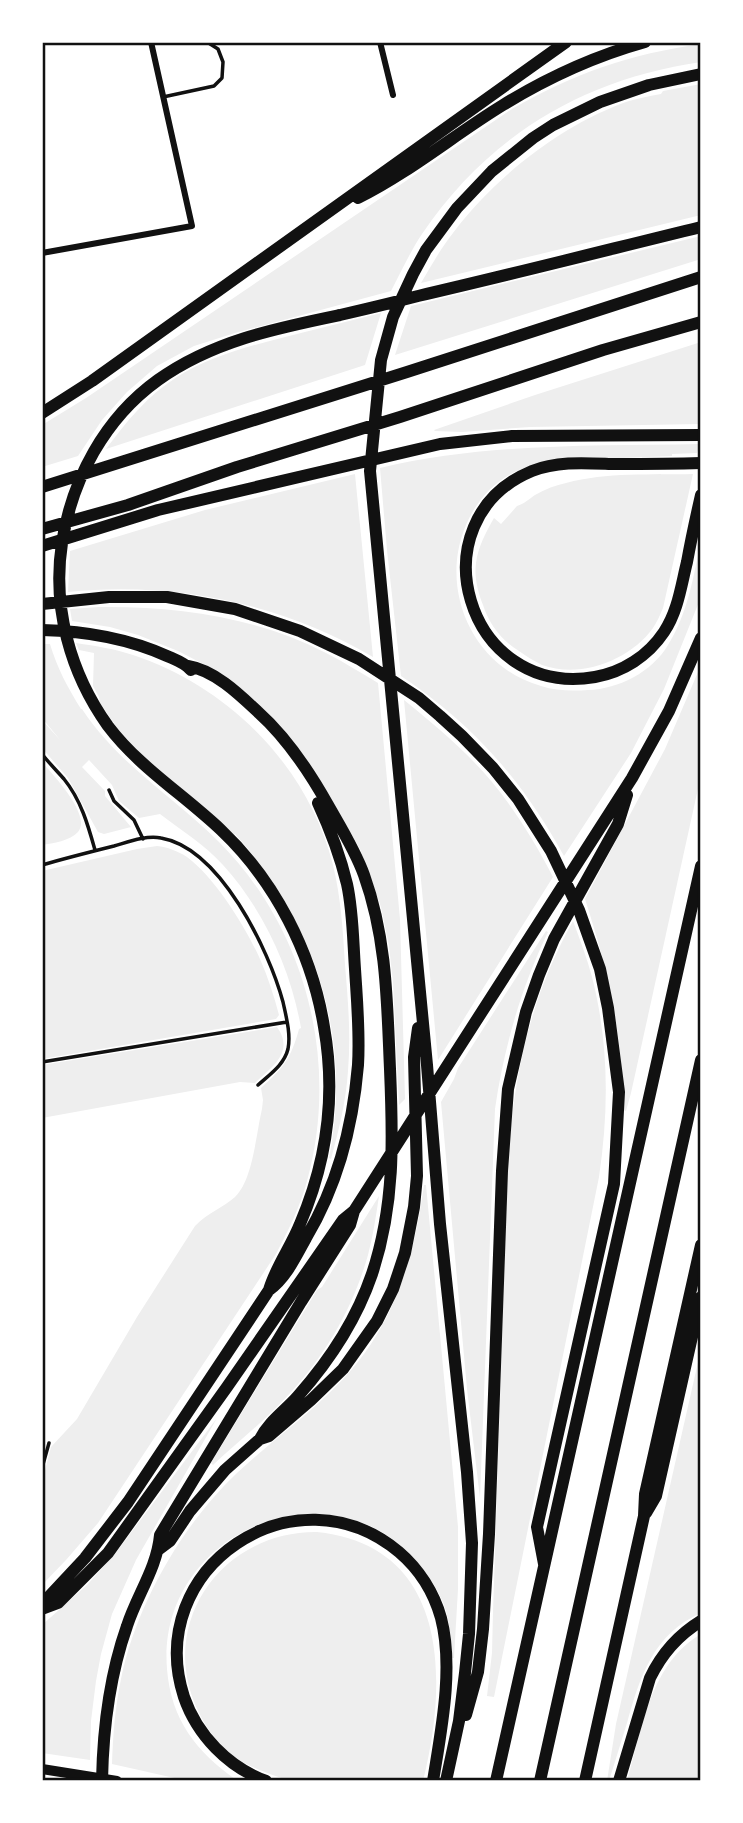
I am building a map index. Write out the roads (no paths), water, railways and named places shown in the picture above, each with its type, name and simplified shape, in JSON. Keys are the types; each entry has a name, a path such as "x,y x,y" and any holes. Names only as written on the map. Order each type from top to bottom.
{"highway":[{"path":"42,413 92,381 566,42"},
{"path":"323,216 387,184 539,84 587,61 645,42"},
{"path":"446,1781 459,1721 465,1673 472,1543 370,471 380,360 393,317 413,274 434,239 474,188 513,153 553,125 600,102 649,85 701,74"},
{"path":"269,1290 273,1275 295,1236 307,1207 323,1157 330,1080 324,1024 303,951 275,897 221,830 128,750 110,729 77,671 61,611 59,577 65,525 74,495 97,444 117,419 158,380 229,342 294,324 701,227"},
{"path":"42,486 701,277"},
{"path":"42,529 128,505 237,467 603,350 701,322"},
{"path":"42,546 158,510 440,444 512,436 701,435"},
{"path":"701,463 567,463 535,470 511,483 484,511 469,546 466,583 471,605 481,626 503,653 522,666 550,676 586,679 602,676 634,662 645,654 665,631 678,603 701,495"},
{"path":"42,604 108,597 167,597 235,609 300,631 359,660 419,698 493,768 518,799 563,873 600,968 620,1092 614,1184 537,1527 544,1564"},
{"path":"42,630 77,631 155,650 198,668 216,679 268,721 309,772 352,848 373,900 385,962 392,1167 387,1217 372,1276 332,1353 298,1397 265,1429 260,1439 218,1477 170,1541 159,1550"},
{"path":"102,1781 104,1724 113,1672 127,1623 159,1550 160,1535 350,1225 354,1211 632,778 669,711 701,638"},
{"path":"42,1604 85,1558 128,1502 269,1290 285,1273 323,1208 344,1146 353,1105 358,1063 358,1025 351,918 347,886 334,838 318,802 286,753 245,710 195,675 188,666"},
{"path":"446,1781 478,1672 484,1629 502,1171 508,1089 526,1012 538,975 554,939 618,824 632,778"},
{"path":"496,1781 701,866"},
{"path":"260,1439 280,1427 343,1369 377,1321 393,1289 405,1253 414,1207 417,1176 414,1058 421,1007"},
{"path":"540,1781 701,1060"},
{"path":"42,1609 58,1602 107,1553 343,1220 354,1211"},
{"path":"585,1781 701,1245"},
{"path":"644,1516 656,1496 701,1297"},
{"path":"266,1781 227,1759 201,1731 192,1716 179,1681 179,1631 184,1611 197,1585 212,1564 225,1552 243,1538 278,1524 314,1520 363,1530 384,1541 416,1569 435,1601 445,1640 446,1689 433,1781"},
{"path":"619,1781 656,1665 674,1641 701,1621"}],"main road":[{"path":"42,1769 117,1781"}],"street":[{"path":"42,253 192,226 151,42"},
{"path":"380,42 393,95"}],"lane":[{"path":"163,97 214,86 222,78 223,62 218,49 207,42"},
{"path":"42,754 64,779 81,806 95,850"},
{"path":"109,790 114,801 134,820 143,839"},
{"path":"42,865 95,850 159,837 176,842 197,855 218,876 244,912 265,951 277,981 287,1022 289,1037 286,1054 279,1067 258,1085"},
{"path":"42,1062 287,1022"},
{"path":"42,1468 49,1443"}],"waterway":[{"path":"42,1434 42,1439"}]}
